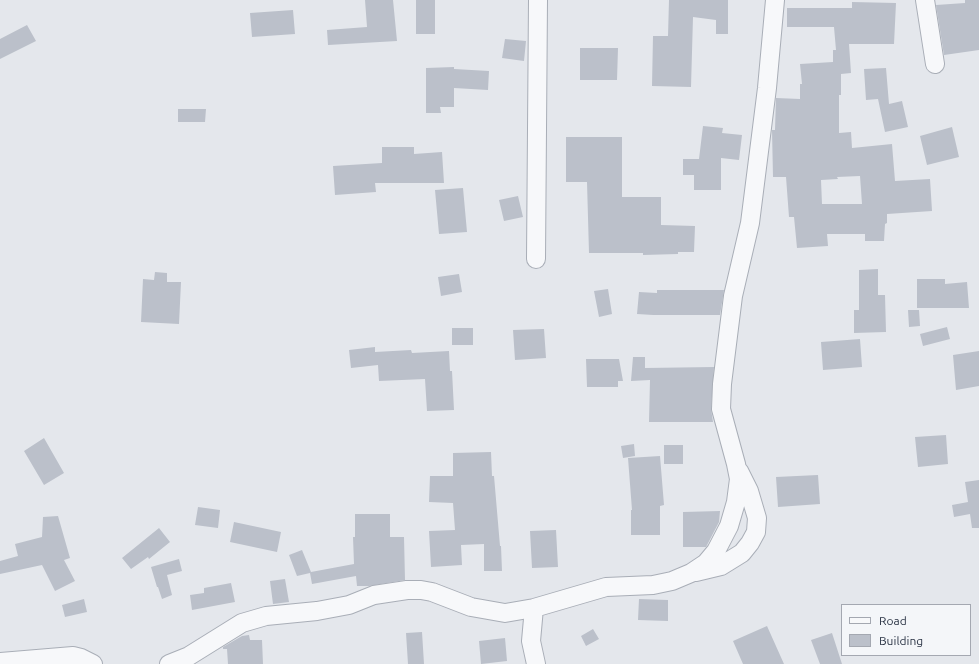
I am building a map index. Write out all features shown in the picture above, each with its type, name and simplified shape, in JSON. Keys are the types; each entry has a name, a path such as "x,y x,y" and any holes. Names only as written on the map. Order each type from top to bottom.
{"street":[{"path":"536,259 538,0"},
{"path":"691,573 706,563 716,551 729,526 736,502 739,479 722,409 722,384 733,296 750,223 767,88 775,0"},
{"path":"925,0 935,64"},
{"path":"169,664 189,656 242,623 266,616 317,611 348,605 374,595 407,590 421,590 432,592 471,607 505,613 534,608 606,587 653,585 672,581 691,573 720,566 742,553 756,532 757,518 749,491 736,464"},
{"path":"531,640 534,608"},
{"path":"516,611 531,640 536,664"},
{"path":"0,662 73,656 93,664"}],"building":[{"path":"365,0 393,0 397,41 328,45 327,30 367,27"},
{"path":"416,0 435,0 435,34 416,34"},
{"path":"669,0 728,0 728,34 716,34 716,20 693,17 691,87 652,86 653,36 668,36"},
{"path":"965,0 979,0 979,50 944,55 936,5 965,3"},
{"path":"852,2 896,3 894,44 849,44 851,73 841,74 841,95 839,95 839,133 851,132 852,148 892,144 895,181 930,179 932,211 887,214 884,241 865,241 865,234 827,234 828,246 797,248 794,217 789,217 786,177 773,177 772,130 775,130 776,98 800,99 800,84 802,84 800,64 833,62 833,50 836,50 834,27 787,27 787,8 852,8","holes":["860,176 862,204 822,204 821,180 838,179 837,177"]},
{"path":"293,10 295,34 252,37 250,13"},
{"path":"27,25 36,41 0,59 0,39"},
{"path":"505,39 526,41 524,61 502,58"},
{"path":"580,48 618,48 617,80 580,80"},
{"path":"454,67 454,69 489,71 488,90 454,88 454,107 440,107 441,113 426,113 426,68"},
{"path":"886,68 889,104 902,101 908,127 885,132 878,99 866,100 864,69"},
{"path":"178,109 206,109 205,122 178,122"},
{"path":"703,126 723,128 722,133 742,135 739,160 721,158 721,190 694,190 694,175 683,175 683,159 699,159"},
{"path":"952,127 959,157 927,165 920,136"},
{"path":"566,137 622,137 622,197 661,197 661,225 695,226 694,252 643,255 643,253 589,253 587,182 566,182"},
{"path":"382,147 414,147 414,154 442,152 444,183 375,183 376,192 335,195 333,166 382,163"},
{"path":"463,188 467,232 439,234 435,190"},
{"path":"518,196 523,217 504,221 499,200"},
{"path":"878,269 878,295 885,295 886,332 854,333 854,310 859,310 859,270"},
{"path":"155,272 167,273 167,282 181,282 179,324 141,322 143,279 154,280"},
{"path":"459,274 462,292 441,296 438,277"},
{"path":"917,279 945,279 945,284 967,282 969,308 917,308"},
{"path":"608,289 612,314 599,317 594,291"},
{"path":"657,290 724,290 720,315 637,314 639,292 657,293"},
{"path":"908,310 919,310 920,326 909,327"},
{"path":"947,327 950,339 923,346 920,334"},
{"path":"452,328 473,328 473,345 452,345"},
{"path":"544,329 546,358 515,360 513,330"},
{"path":"860,339 862,367 823,370 821,342"},
{"path":"375,347 375,352 411,350 412,353 449,351 450,371 452,371 454,410 427,411 425,379 379,381 378,365 351,368 349,350"},
{"path":"979,351 979,386 956,390 953,355"},
{"path":"633,357 645,357 645,368 714,367 711,409 713,422 649,422 650,380 631,381"},
{"path":"586,359 619,359 623,381 618,381 618,387 587,387"},
{"path":"946,435 948,464 918,467 915,437"},
{"path":"44,438 64,473 44,485 24,451"},
{"path":"634,444 635,456 623,458 621,446"},
{"path":"664,445 683,445 683,464 664,464"},
{"path":"491,452 492,476 494,476 501,546 502,571 484,571 484,544 461,545 462,565 431,567 429,531 455,530 453,503 429,502 430,476 453,476 453,453"},
{"path":"660,456 664,505 660,506 660,535 631,535 632,510 628,458"},
{"path":"818,475 820,504 778,507 776,477"},
{"path":"979,480 979,528 972,528 970,514 954,517 952,505 968,502 965,482"},
{"path":"198,507 220,510 218,528 195,525"},
{"path":"720,511 719,522 706,547 683,547 683,512"},
{"path":"355,514 390,514 390,537 404,537 405,580 369,586 357,586 356,576 312,584 310,573 297,576 289,555 302,550 311,572 354,564 353,537 355,537"},
{"path":"58,516 70,558 64,560 75,581 55,591 42,565 0,574 0,561 18,556 15,544 42,537 43,517"},
{"path":"234,522 281,532 277,552 230,542"},
{"path":"159,528 170,542 149,559 148,557 131,569 122,558"},
{"path":"556,530 558,567 532,568 530,531"},
{"path":"179,559 182,571 167,575 172,595 162,599 151,567"},
{"path":"285,579 289,602 273,604 270,581"},
{"path":"231,583 235,602 192,610 190,595 204,593 204,588"},
{"path":"84,599 87,612 65,617 62,605"},
{"path":"639,599 668,600 668,621 638,620"},
{"path":"767,626 784,664 743,664 733,641"},
{"path":"593,629 599,639 586,646 581,636"},
{"path":"422,632 424,664 408,664 406,633"},
{"path":"832,633 842,664 820,664 811,640"},
{"path":"249,635 250,640 262,640 263,664 228,664 227,649 223,649 223,647 242,636"},
{"path":"505,638 507,661 481,664 479,641"}]}
